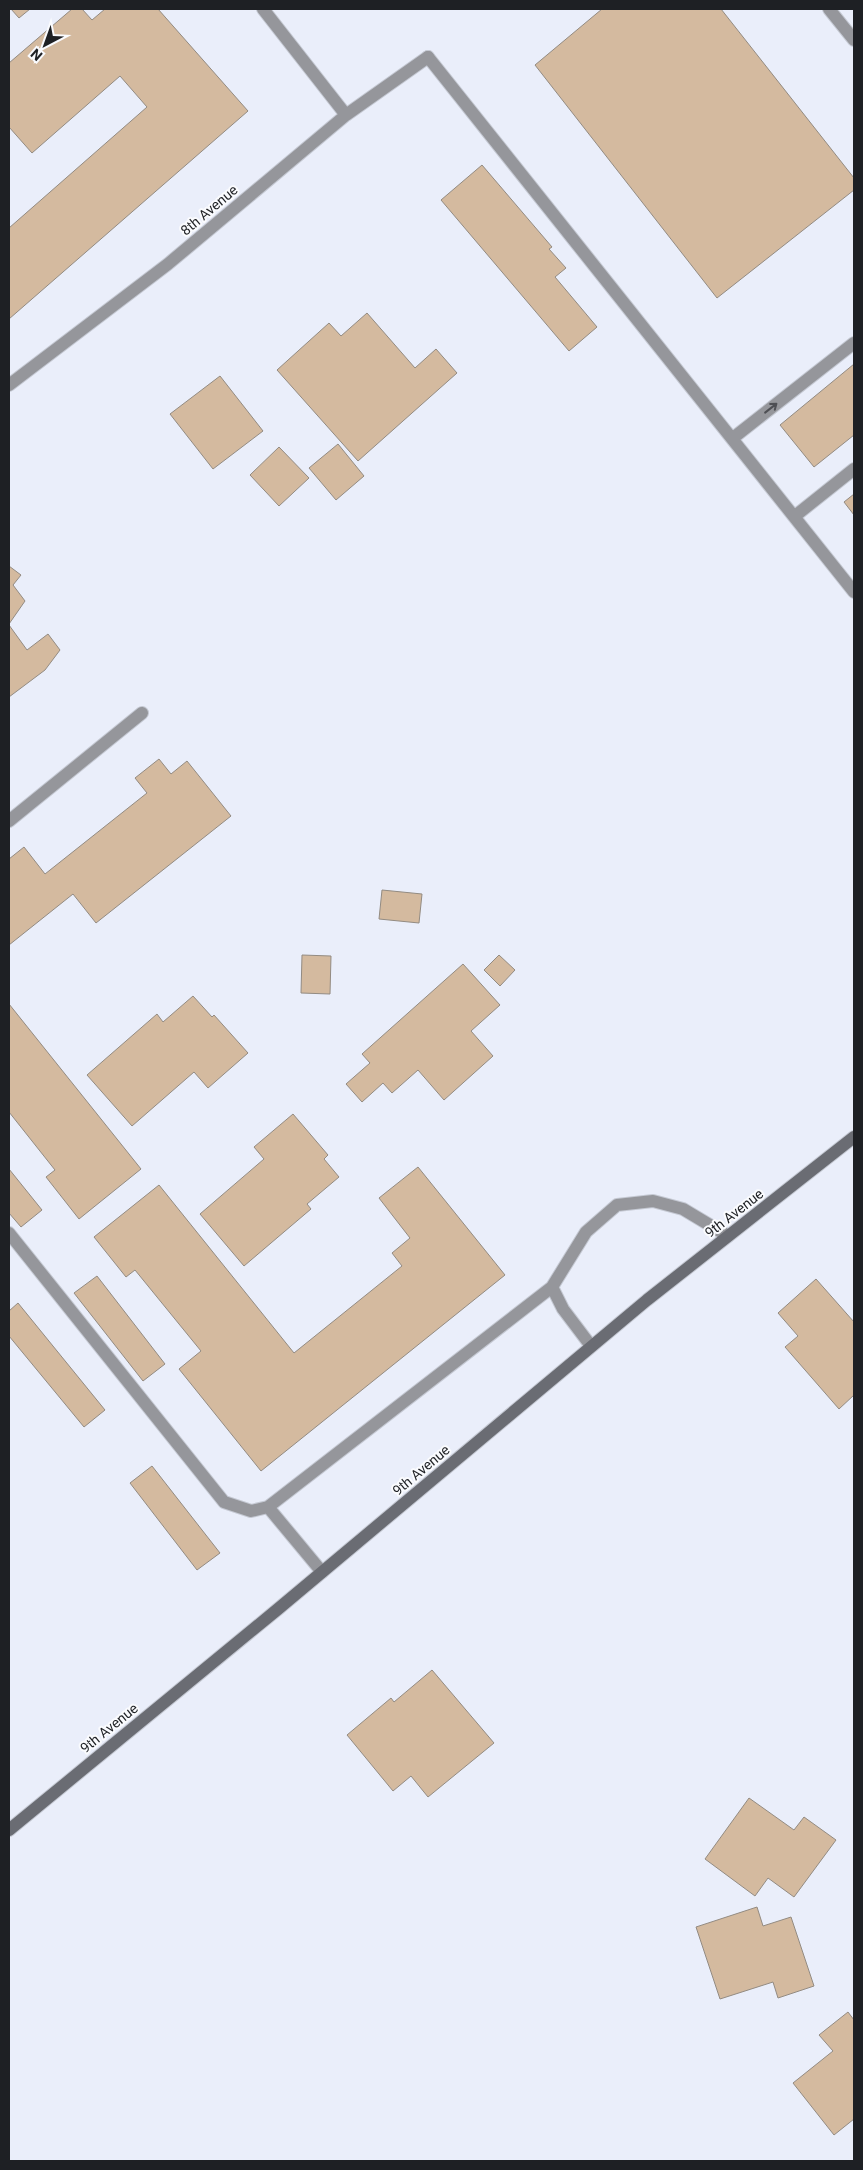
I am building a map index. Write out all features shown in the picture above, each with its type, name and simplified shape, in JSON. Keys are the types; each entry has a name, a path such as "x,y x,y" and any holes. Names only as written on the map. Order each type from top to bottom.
{"street":[{"path":"263,9 346,115"},
{"path":"829,9 854,40"},
{"name":"8th Avenue","path":"9,385 168,264 346,115 428,57 733,438"},
{"path":"854,344 733,438 854,590"},
{"path":"795,516 854,469"},
{"path":"9,820 142,713"},
{"name":"9th Avenue","path":"9,1830 592,1346 854,1137"},
{"path":"9,1233 224,1502 251,1511 268,1507 552,1286 586,1232 617,1205 653,1201 683,1209 728,1236"},
{"path":"552,1286 563,1309 592,1346"},
{"path":"268,1507 322,1572"}],"building":[{"path":"11,9 30,9 19,18"},
{"path":"72,9 82,9 92,20 105,9 158,9 248,111 9,319 9,228 147,107 120,76 32,153 9,127 9,63"},
{"path":"602,9 721,9 854,178 854,190 717,298 535,65"},
{"path":"482,165 552,247 549,249 566,268 555,277 597,327 569,351 441,200"},
{"path":"367,313 415,368 436,349 457,373 358,461 277,370 329,323 341,336"},
{"path":"854,364 854,435 814,467 780,425"},
{"path":"220,376 263,431 213,469 170,414"},
{"path":"338,444 364,476 336,500 309,468"},
{"path":"279,447 309,478 279,506 250,475"},
{"path":"854,494 854,515 844,502"},
{"path":"9,566 21,575 13,585 25,601 9,624"},
{"path":"9,625 27,650 48,634 60,650 45,670 9,697"},
{"path":"159,759 171,774 187,761 231,816 96,923 73,894 9,945 9,859 24,847 45,874 147,793 135,778"},
{"path":"382,890 422,894 419,923 379,919"},
{"path":"302,955 331,956 330,994 301,993"},
{"path":"499,955 515,970 500,986 484,970"},
{"path":"463,964 500,1005 471,1031 493,1056 444,1100 418,1070 392,1093 383,1083 362,1102 346,1084 370,1063 362,1054"},
{"path":"193,996 212,1017 214,1015 248,1053 208,1088 194,1072 132,1126 87,1075 157,1014 163,1022"},
{"path":"9,1004 141,1169 79,1219 46,1177 55,1170 9,1112"},
{"path":"293,1114 328,1155 324,1159 339,1177 307,1204 311,1209 244,1266 200,1214 264,1159 254,1147"},
{"path":"418,1167 505,1275 261,1471 179,1369 201,1351 135,1270 126,1277 94,1237 159,1185 294,1353 402,1266 392,1253 410,1238 379,1198"},
{"path":"9,1169 42,1210 21,1227 9,1213"},
{"path":"97,1276 165,1364 143,1381 74,1293"},
{"path":"816,1279 854,1322 854,1395 839,1409 785,1347 798,1336 778,1313"},
{"path":"18,1303 105,1410 84,1427 9,1336 9,1311"},
{"path":"152,1466 220,1553 197,1570 130,1483"},
{"path":"432,1670 494,1743 428,1797 411,1776 393,1791 347,1735 391,1698 394,1702"},
{"path":"749,1798 794,1830 804,1817 836,1840 794,1897 768,1878 755,1896 705,1859"},
{"path":"757,1907 763,1926 791,1917 814,1986 778,1998 773,1982 720,1999 696,1927"},
{"path":"848,2012 854,2020 854,2119 834,2135 793,2083 833,2051 819,2035"}]}
